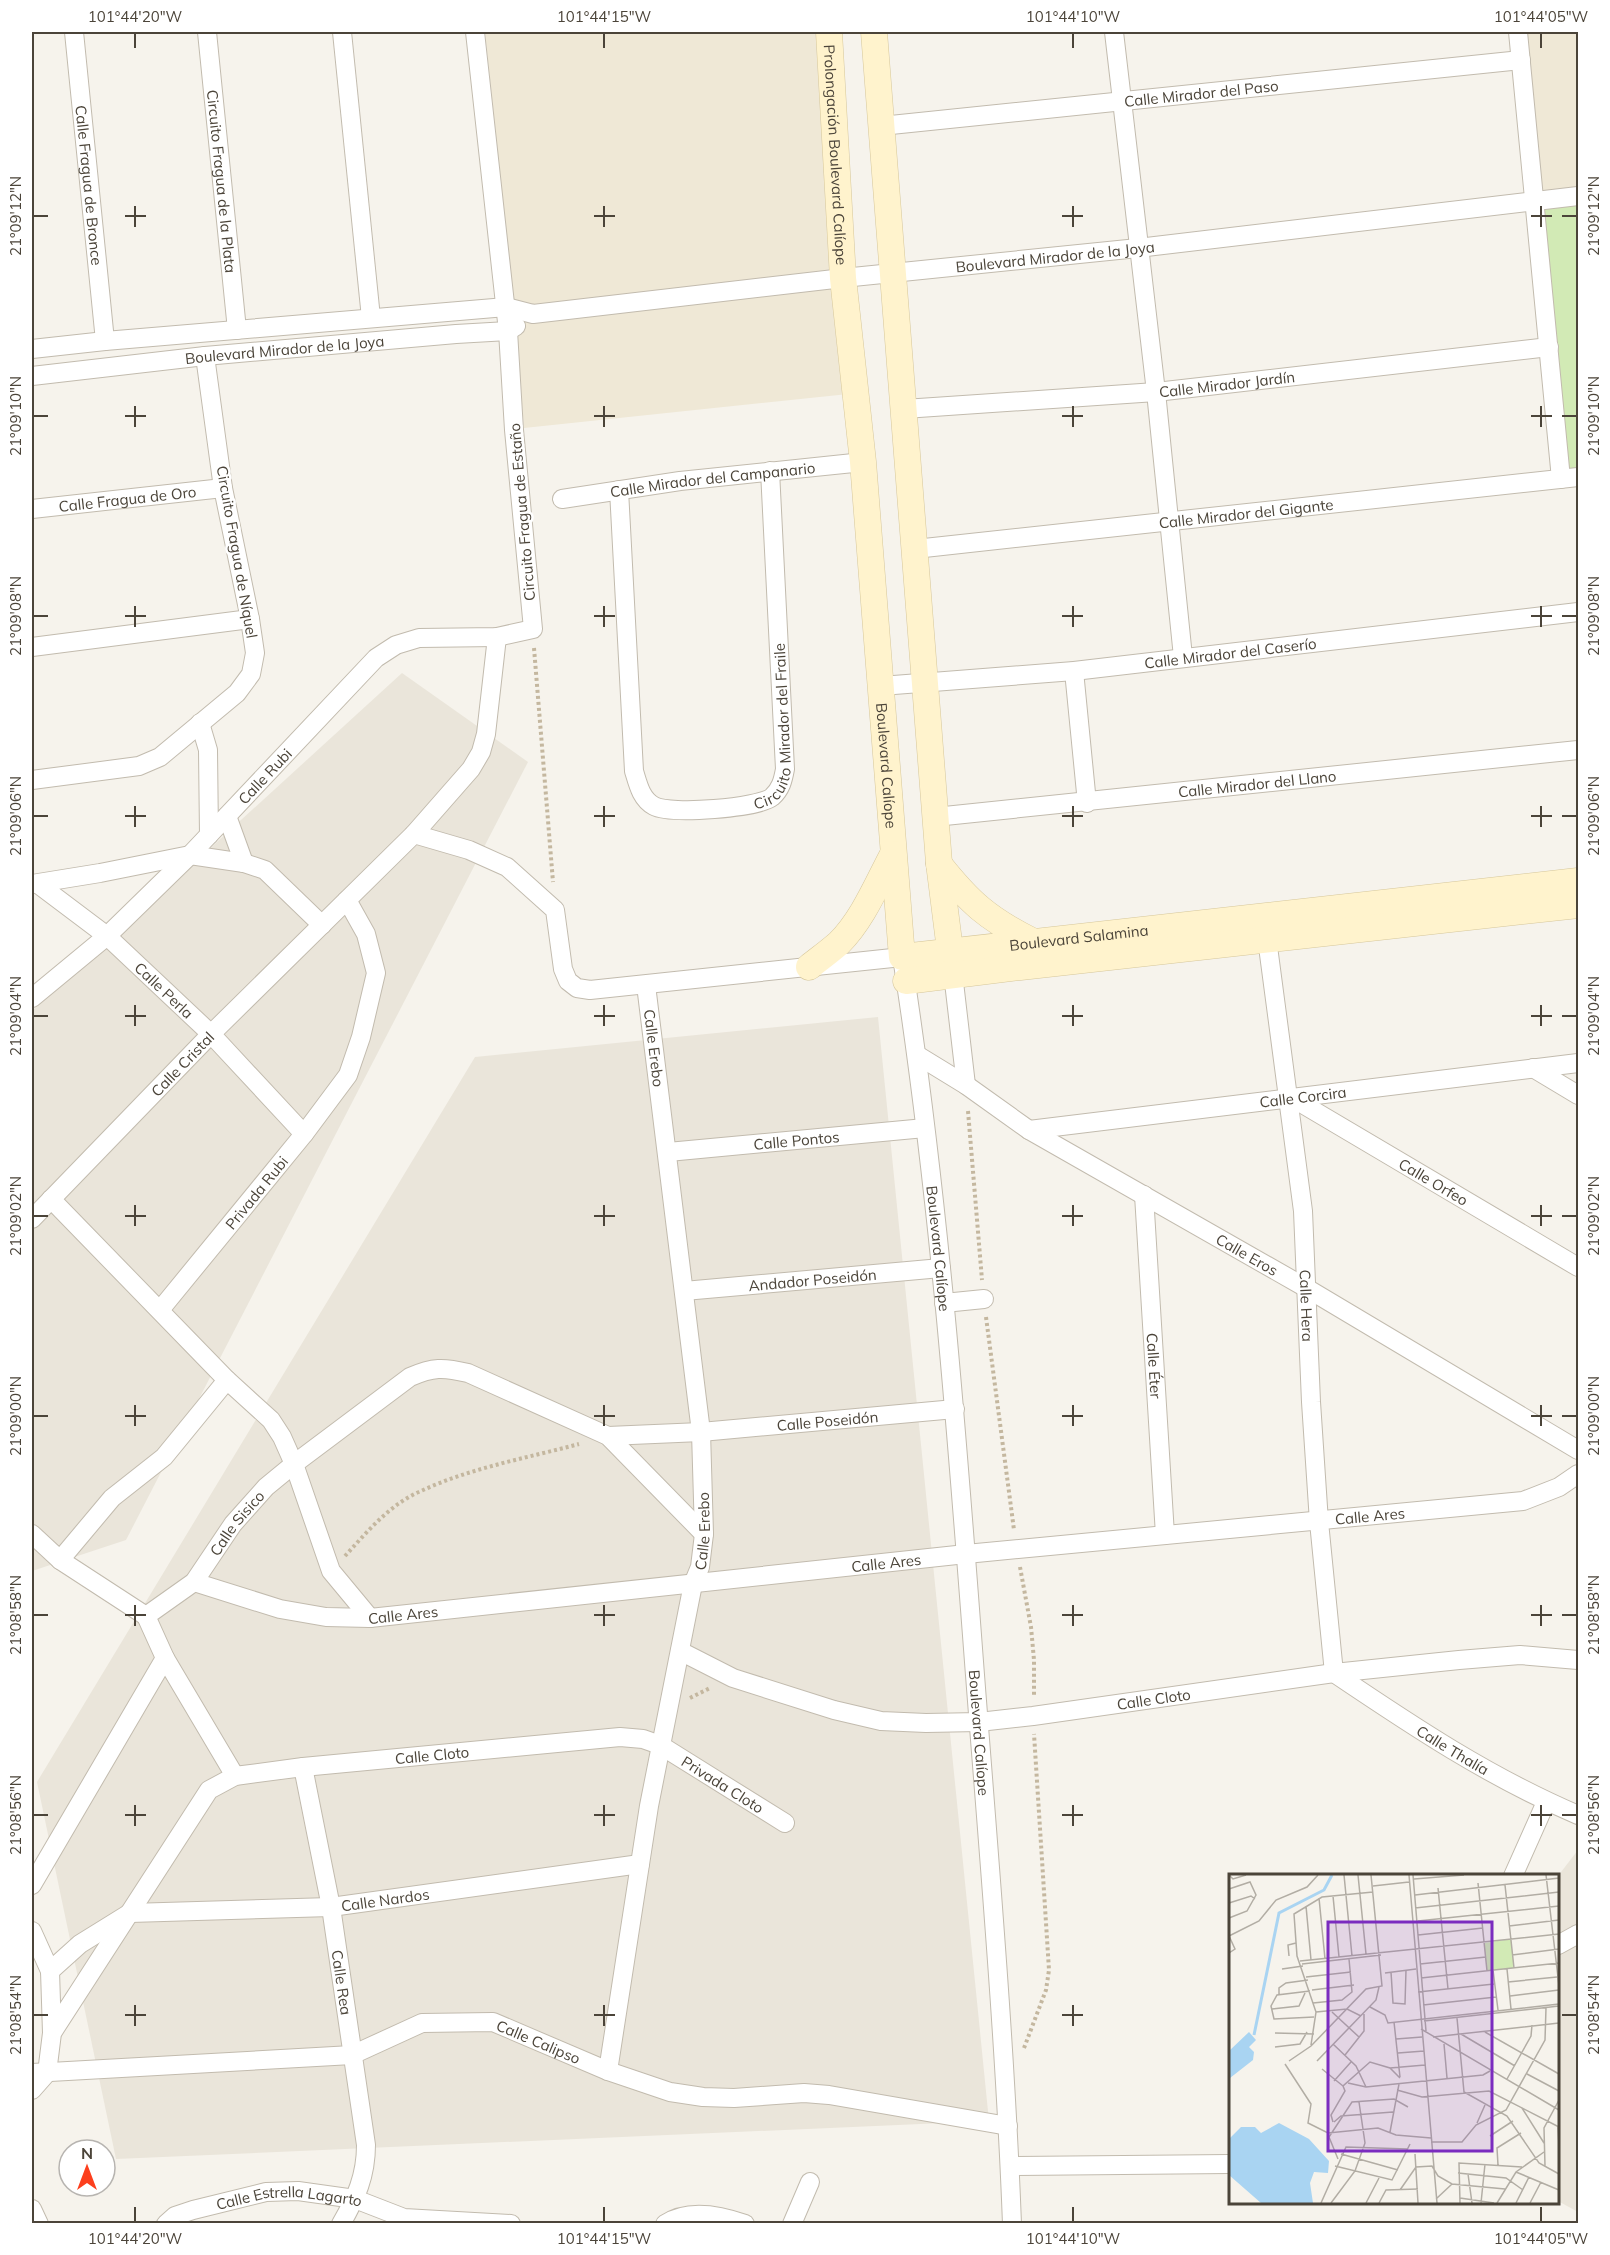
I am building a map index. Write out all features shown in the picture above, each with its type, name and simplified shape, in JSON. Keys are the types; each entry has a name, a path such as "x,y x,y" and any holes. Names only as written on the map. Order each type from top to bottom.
{"street":[{"name":"Calle Fragua de Bronce","path":"74,32 105,341"},
{"name":"Circuito Fragua de la Plata","path":"207,32 237,330"},
{"path":"342,32 370,318"},
{"name":"Circuito Fragua de Estaño","path":"475,32 506,307 514,430 532,629"},
{"name":"Prolongación Boulevard Calíope","path":"829,32 843,278"},
{"path":"874,32 939,863 966,1085"},
{"path":"1114,32 1156,392 1183,657"},
{"path":"1518,32 1549,347 1570,478"},
{"name":"Calle Mirador del Paso","path":"881,126 1122,103 1521,60"},
{"name":"Boulevard Mirador de la Joya","path":"32,349 506,307 532,314 843,278 1138,248 1578,196"},
{"name":"Boulevard Calíope","path":"843,278 863,462 904,969 917,1055 942,1268 955,1409 1008,2126 1012,2223"},
{"name":"Boulevard Mirador de la Joya","path":"32,376 205,356 508,331 532,314"},
{"name":"Calle Mirador Jardín","path":"904,409 1156,392 1549,347"},
{"name":"Circuito Fragua de Níquel","path":"32,780 139,766 160,757 237,693 251,674 255,653 223,488 205,356"},
{"name":"Calle Mirador del Campanario","path":"562,499 770,471 863,462"},
{"name":"Circuito Mirador del Fraile","path":"619,490 634,771 640,792 654,806 675,811 754,805 771,798 782,786 785,769 770,471"},
{"name":"Calle Mirador del Gigante","path":"915,549 1570,478"},
{"name":"Calle Fragua de Oro","path":"32,509 223,488"},
{"name":"Calle Mirador del Caserío","path":"881,686 1074,671 1578,612"},
{"path":"32,647 250,619"},
{"name":"Calle Rubi","path":"32,998 107,936 190,855 376,658 396,645 419,638 497,637 532,629"},
{"name":"Calle Cristal","path":"32,1218 211,1034 414,834 471,769 481,752 486,734 497,637"},
{"path":"1074,671 1087,802"},
{"path":"200,723 208,750 209,835"},
{"name":"Calle Mirador del Llano","path":"935,817 1578,750"},
{"path":"227,816 244,863"},
{"path":"414,834 469,850 507,867 555,910"},
{"path":"809,967 840,942 855,921 893,854"},
{"path":"35,884 190,855 244,863 265,870 322,925"},
{"path":"939,863 962,894 980,910 1001,926 1032,941"},
{"name":"Boulevard Salamina","path":"951,962 1032,941 1578,881"},
{"name":"Calle Perla","path":"35,884 107,936 211,1034 304,1134"},
{"name":"Privada Rubi","path":"160,1310 304,1134 348,1074 361,1037 376,974 366,933 347,900"},
{"name":"Boulevard Salamina","path":"555,910 563,969 568,981 577,988 590,990 809,967 904,969 951,962 1267,939 1578,905"},
{"name":"Calle Hera","path":"1267,939 1303,1211 1311,1402 1319,1522 1334,1673"},
{"name":"Calle Erebo","path":"608,2071 660,1745 693,1584 700,1567 704,1534 701,1432 646,985"},
{"name":"Calle Eros","path":"917,1055 966,1085 1029,1130 1308,1289 1578,1450"},
{"name":"Calle Corcira","path":"1029,1130 1289,1096 1578,1063"},
{"path":"1533,1068 1578,1095"},
{"name":"Calle Orfeo","path":"1289,1096 1578,1267"},
{"name":"Calle Pontos","path":"668,1152 925,1128"},
{"name":"Calle Éter","path":"1144,1195 1165,1535"},
{"path":"51,1199 227,1380 271,1420 282,1437 294,1464 331,1571 369,1618"},
{"name":"Andador Poseidón","path":"684,1291 942,1268"},
{"path":"944,1303 984,1299"},
{"name":"Calle Sisico","path":"146,1616 194,1582 233,1524 266,1487 410,1377 428,1369 447,1368 468,1373 608,1436"},
{"path":"60,1560 112,1498 164,1456 227,1380"},
{"name":"Calle Poseidón","path":"608,1436 701,1432 955,1409"},
{"path":"608,1436 704,1534"},
{"name":"Calle Ares","path":"194,1582 280,1609 326,1617 369,1618 966,1554 1523,1501 1559,1487 1578,1474"},
{"path":"32,1534 60,1560 146,1616 165,1658 235,1776"},
{"name":"Calle Cloto","path":"680,1651 733,1678 834,1710 881,1720 926,1724 979,1722 1033,1716 1334,1673 1520,1655 1578,1660"},
{"path":"32,1885 165,1658"},
{"name":"Calle Thalía","path":"1334,1673 1442,1746 1546,1802 1578,1815"},
{"name":"Calle Cloto","path":"130,1913 208,1790 235,1776 303,1767 620,1737 643,1739 660,1745"},
{"name":"Privada Cloto","path":"660,1745 785,1823"},
{"name":"Calle Rea","path":"303,1767 331,1907 366,2145 364,2170 355,2199 340,2223"},
{"path":"1513,1874 1546,1802"},
{"name":"Calle Nardos","path":"130,1913 331,1907 640,1864"},
{"path":"50,1971 80,1944 130,1913"},
{"path":"32,2090 52,2033 130,1913"},
{"path":"32,1931 50,1971 52,2033"},
{"path":"1559,1944 1578,1934"},
{"name":"Calle Calipso","path":"39,2073 352,2055 422,2024 493,2022 608,2071 670,2092 703,2097 734,2098 804,2093 829,2095 1008,2126"},
{"path":"1010,2166 1229,2164"},
{"path":"792,2223 810,2182"},
{"name":"Calle Estrella Lagarto","path":"171,2220 266,2192 298,2192 355,2199 408,2221 508,2223"},
{"path":"32,2209 39,2223"},
{"path":"665,2223 673,2218 700,2214 728,2217 745,2223"}],"path":[{"path":"532,629 555,910"},
{"path":"966,1085 984,1299 1034,1660 1033,1716 1049,1970 1046,1990 1024,2048"},
{"path":"331,1571 379,1518 419,1491 468,1474 608,1436"},
{"path":"667,1709 733,1678"}],"shaded area":[{"path":"485,32 830,32 858,393 524,428 515,317"},
{"path":"1517,32 1578,32 1578,195 1536,200"},
{"path":"402,673 528,762 126,1540 32,1571 32,1011"},
{"path":"878,1017 989,2121 117,2159 117,2138 112,2138 37,1782 475,1057"},
{"path":"1578,1850 1578,2212 1559,2202 1559,1875"}],"green space":[{"path":"1578,195 1578,482 1567,483 1536,200"}]}
